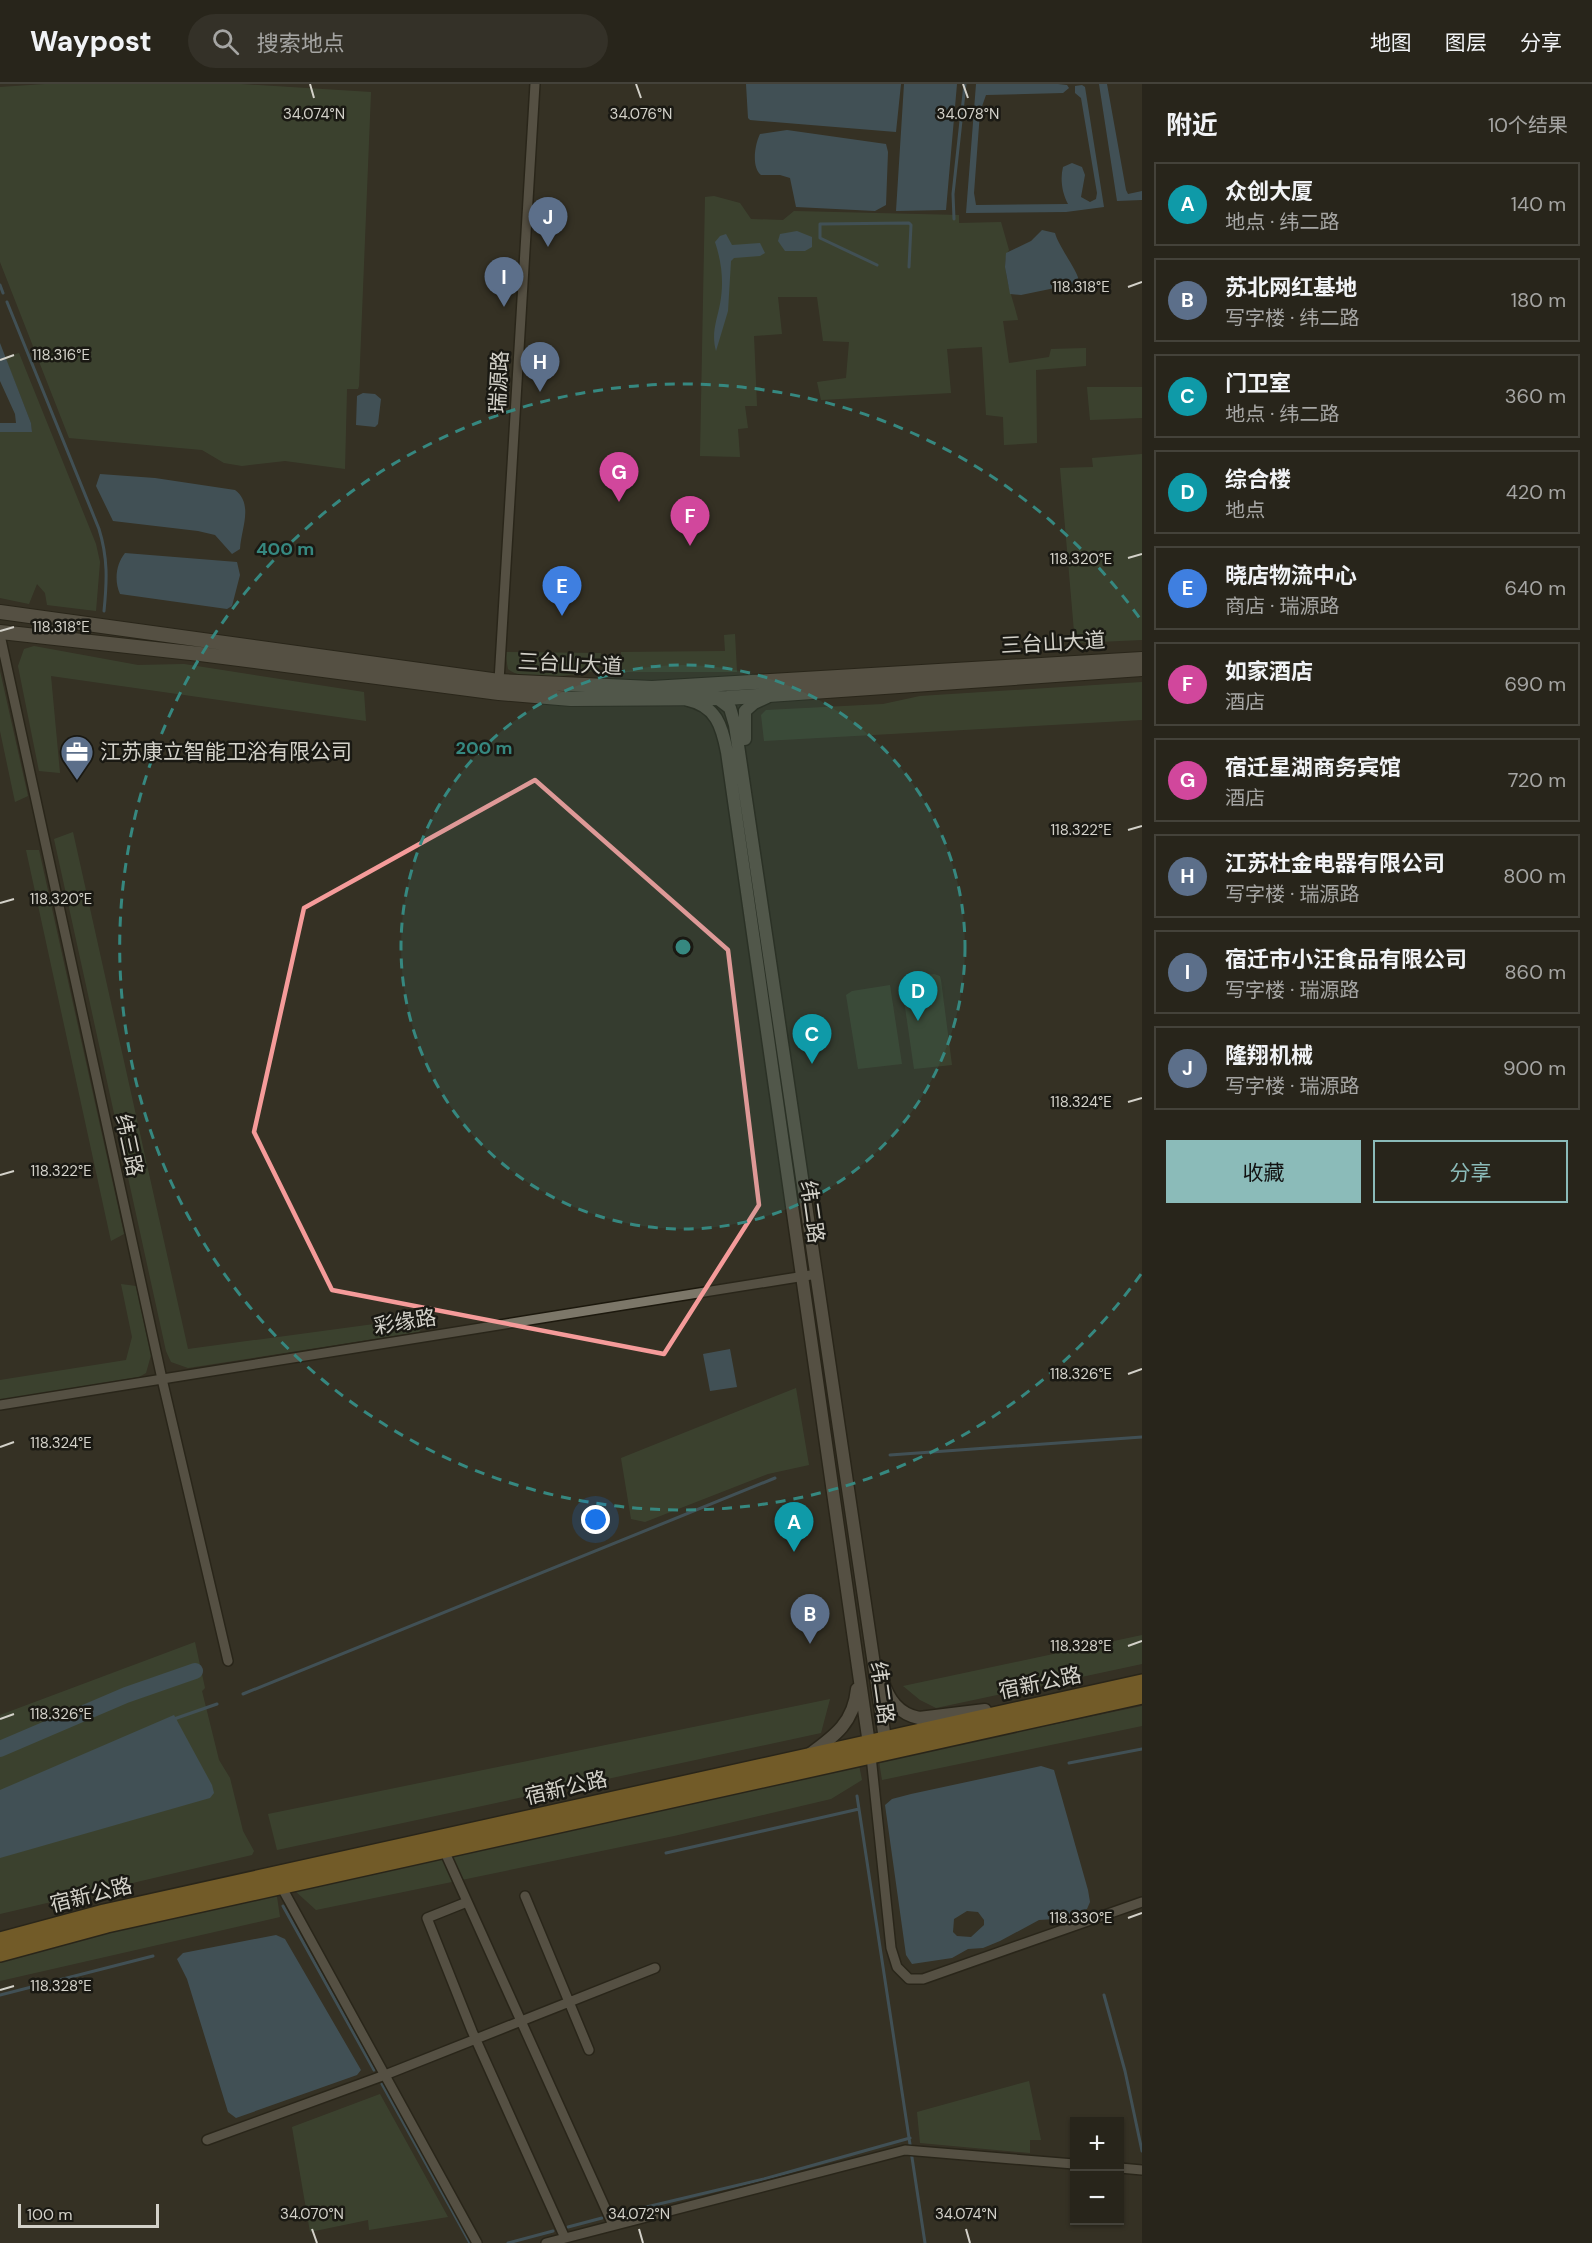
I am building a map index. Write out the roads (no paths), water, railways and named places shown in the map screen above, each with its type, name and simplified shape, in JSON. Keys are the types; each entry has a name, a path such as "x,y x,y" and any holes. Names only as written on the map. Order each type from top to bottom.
{"highway":[{"name":"宿新公路","path":"0,1954 107,1925 281,1886 441,1844 807,1756 870,1749 885,1739 1142,1682"},
{"name":"宿新公路","path":"0,1940 104,1912 441,1844 870,1749 1142,1696"}],"main road":[{"name":"三台山大道","path":"0,612 500,681 631,687 690,686 1142,659"},
{"name":"三台山大道","path":"0,634 200,654 499,693 571,699 718,698 1142,669"}],"street":[{"name":"瑞源路","path":"500,681 535,84"},
{"name":"纬三路","path":"0,634 162,1379 228,1661"},
{"path":"690,686 718,698"},
{"path":"753,841 755,806 744,716 748,706 775,695"},
{"name":"纬二路","path":"718,698 730,708 735,725 885,1739"},
{"name":"纬二路","path":"681,699 701,703 717,717 724,732 870,1749"},
{"name":"彩缘路","path":"0,1405 817,1274"},
{"path":"807,1756 844,1727 855,1705 857,1690 852,1622"},
{"path":"871,1639 886,1690 900,1710 910,1716 938,1716 1070,1698"},
{"path":"870,1749 891,1948 897,1967 909,1979 923,1978 1142,1902"},
{"path":"441,1844 613,2225"},
{"path":"281,1886 477,2243"},
{"path":"525,1896 589,2050"},
{"path":"467,1902 427,1918 476,2038 565,2238"},
{"path":"207,2140 385,2075 654,1968"},
{"path":"546,2243 912,2151 1070,2164"},
{"path":"1124,2168 1142,2170"}],"water":[{"path":"746,84 901,84 896,132 750,120"},
{"path":"904,84 957,84 946,210 896,211"},
{"path":"976,84 1058,84 1067,85 1069,88 1063,93 986,95 980,112 974,193 976,205 1068,204 1062,186 1062,172 1063,167 1072,163 1082,167 1085,175 1081,197 1090,202 1096,199 1097,193 1081,98 1075,93 1075,86 1082,85 1085,87 1104,207 1066,212 966,213"},
{"path":"1099,84 1107,84 1126,190 1128,194 1142,191 1142,200 1117,201"},
{"path":"787,130 886,144 888,152 886,205 875,211 796,207 790,178 780,175 761,175 755,161 755,149 760,134"},
{"path":"1042,230 1055,233 1079,283 1021,295 1010,294 1005,267 1006,253 1031,241"},
{"path":"797,231 812,237 812,247 805,251 785,251 778,241 780,234"},
{"path":"726,234 732,245 760,243 765,253 760,256 734,258 731,261 728,311 716,351 714,332 722,281 721,265 715,242 720,236"},
{"path":"0,343 31,423 32,432 0,432 0,423 16,423 15,414 0,381"},
{"path":"363,393 375,394 381,399 378,424 375,427 356,425 357,396"},
{"path":"100,474 155,478 235,490 244,502 245,510 240,549 232,554 215,535 198,531 113,521 96,486"},
{"path":"125,553 237,562 240,575 232,606 227,609 120,594 117,573"},
{"path":"730,1349 737,1387 710,1391 703,1354"},
{"path":"174,1715 212,1785 214,1793 210,1798 0,1858 0,1790"},
{"path":"1041,1766 1054,1770 1088,1890 1090,1902 1087,1909 1055,1919 1039,1920 1000,1941 983,1948 968,1949 952,1958 912,1964 906,1955 885,1805 892,1799","holes":["967,1911 978,1912 984,1920 984,1925 971,1937 957,1936 953,1932 954,1919"]},
{"path":"276,1935 285,1939 361,2070 357,2075 236,2118 228,2112 187,1979 177,1959 183,1953"}],"waterway":[{"path":"954,219 953,194 965,84"},
{"path":"877,265 820,238 820,224 909,223 911,225 909,267"},
{"path":"0,285 3,293"},
{"path":"7,302 99,529 106,570 104,611"},
{"path":"890,1455 1142,1437"},
{"path":"243,1694 775,1478"},
{"path":"0,1749 126,1695 195,1671"},
{"path":"174,1719 217,1704"},
{"path":"1069,1763 1142,1749"},
{"path":"857,1796 925,2243"},
{"path":"666,1853 859,1809"},
{"path":"283,1906 374,2070"},
{"path":"0,1995 153,1956"},
{"path":"1104,1995 1125,2071 1142,2151"},
{"path":"382,2084 470,2243"},
{"path":"617,2214 764,2179 910,2138"},
{"path":"568,2227 602,2218"},
{"path":"508,2243 553,2231"}],"place":[{"name":"隆翔机械","path":"548,247"},
{"name":"宿迁市小汪食品有限公司","path":"504,307"},
{"name":"江苏杜金电器有限公司","path":"540,392"},
{"name":"宿迁星湖商务宾馆","path":"619,502"},
{"name":"如家酒店","path":"690,546"},
{"name":"晓店物流中心","path":"562,616"},
{"name":"江苏康立智能卫浴有限公司","path":"77,781"},
{"name":"综合楼","path":"918,1021"},
{"name":"门卫室","path":"812,1064"},
{"name":"众创大厦","path":"794,1552"},
{"name":"苏北网红基地","path":"810,1644"}]}
